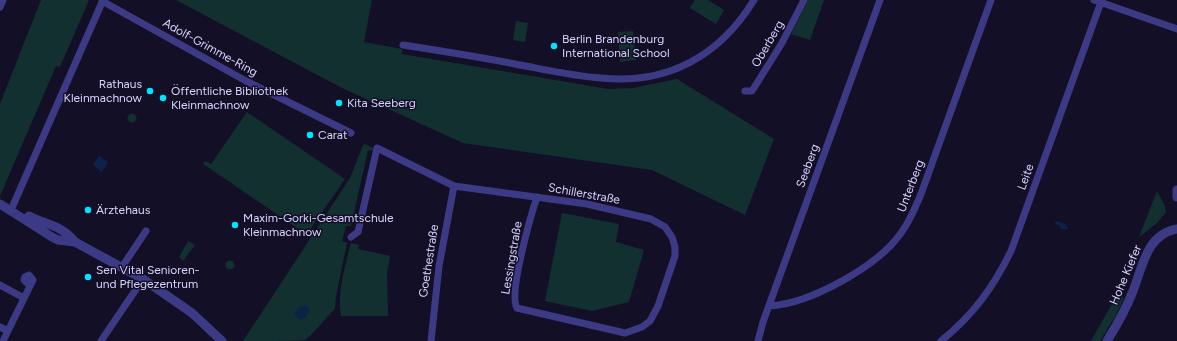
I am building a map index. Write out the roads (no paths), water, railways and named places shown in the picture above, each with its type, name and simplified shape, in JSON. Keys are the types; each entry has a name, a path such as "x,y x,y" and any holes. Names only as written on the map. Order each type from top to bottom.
{"street":[{"path":"0,7 3,0"},
{"path":"403,44 602,78 647,76 670,71 710,52 730,33 754,0"},
{"name":"Oberberg","path":"745,92 752,91 774,57 804,0"},
{"name":"Seeberg","path":"758,341 769,306 880,0"},
{"name":"Unterberg","path":"769,306 791,302 834,285 862,269 883,253 901,234 910,219 920,194 991,0"},
{"name":"Adolf-Grimme-Ring","path":"13,211 103,1 246,81 351,133"},
{"path":"1098,1 1177,29"},
{"name":"Leite","path":"941,341 979,305 1005,263 1019,229 1098,1"},
{"name":"Schillerstraße","path":"351,237 358,232 377,148 454,186 537,196 587,204 651,219 665,228 672,237 675,247 675,256 654,314 650,321 642,327 625,333"},
{"name":"Goethestraße","path":"431,341 439,266 454,186"},
{"path":"1177,190 1177,197"},
{"name":"Lessingstraße","path":"537,196 519,267 515,306 522,310 625,333"},
{"path":"0,204 13,211 20,212 51,224 67,233 76,242 143,279 192,313 222,341"},
{"name":"Hohe Kiefer","path":"1107,341 1126,308 1149,248 1154,241 1165,232 1177,229"},
{"path":"122,267 146,231"},
{"path":"101,341 143,279"},
{"path":"0,285 24,298"},
{"path":"3,341 30,286"},
{"path":"0,327 8,331"},
{"path":"624,341 625,333"}],"water":[{"path":"99,156 108,162 102,172 93,165"},
{"path":"1056,221 1065,224 1068,229 1061,229 1059,225 1055,224"},
{"path":"301,306 307,306 310,309 306,317 301,320 297,318 294,313"}],"place":[{"name":"Berlin Brandenburg International School","path":"554,46"},
{"name":"Rathaus Kleinmachnow","path":"150,91"},
{"name":"Öffentliche Bibliothek Kleinmachnow","path":"163,98"},
{"name":"Kita Seeberg","path":"339,103"},
{"name":"Carat","path":"310,135"},
{"name":"Ärztehaus","path":"88,210"},
{"name":"Maxim-Gorki-Gesamtschule Kleinmachnow","path":"235,225"},
{"name":"Sen Vital Senioren- und Pflegezentrum","path":"88,277"}]}
